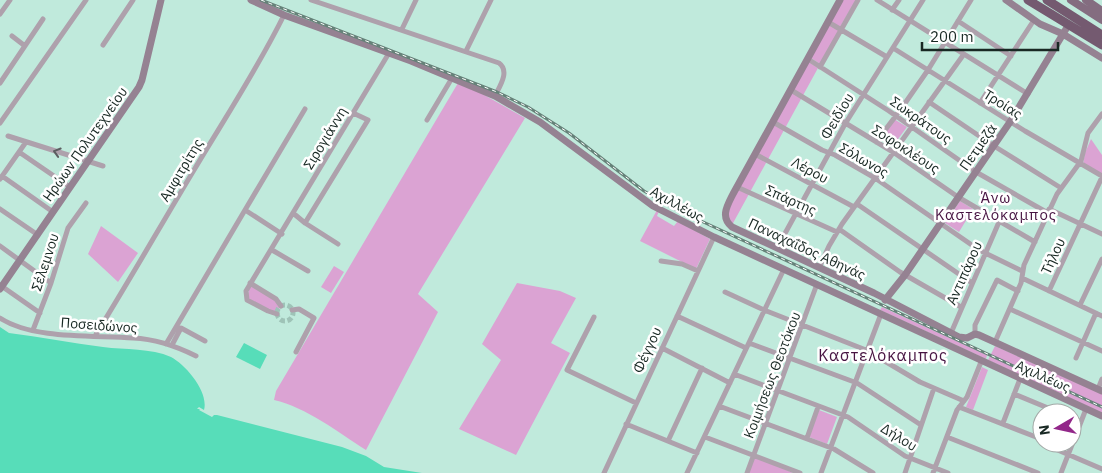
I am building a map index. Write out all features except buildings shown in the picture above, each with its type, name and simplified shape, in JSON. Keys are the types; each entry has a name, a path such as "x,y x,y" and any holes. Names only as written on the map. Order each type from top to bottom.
{"highway":[{"path":"1028,0 1074,15 1102,45"},
{"path":"1047,0 1074,15 1102,35"}],"main road":[{"path":"1072,0 1074,15"},
{"path":"1074,15 1102,11"},
{"path":"1074,15 1102,20"}],"street":[{"path":"0,14 10,0"},
{"path":"0,124 86,0"},
{"path":"103,45 133,0"},
{"name":"Ηρώων Πολυτεχνείου","path":"1,287 141,83 161,0"},
{"name":"Αχιλλέως","path":"251,0 284,15 496,96 549,129 653,206 714,238 1102,416"},
{"path":"311,0 402,29 503,65 505,72 496,96"},
{"path":"402,29 416,0"},
{"path":"466,51 491,0"},
{"path":"737,187 840,0"},
{"path":"820,67 858,0"},
{"path":"877,0 1028,94"},
{"path":"892,10 899,0"},
{"name":"Φειδίου","path":"777,248 845,124 923,0"},
{"path":"876,142 928,70 971,0"},
{"path":"1006,0 1044,26 1074,15 1102,58"},
{"name":"Αμφιτρίτης","path":"95,336 262,58 284,15"},
{"name":"Πετμεζά","path":"886,300 1010,122 1074,15"},
{"path":"0,83 43,19"},
{"path":"980,103 1034,20"},
{"path":"958,21 1011,56"},
{"path":"828,22 887,57"},
{"path":"12,36 25,46"},
{"name":"Τροίας","path":"893,48 1010,122 1102,176"},
{"name":"Σιρογιάννη","path":"250,283 282,234 389,54"},
{"path":"819,268 838,231 964,54"},
{"name":"Σωκράτους","path":"808,59 863,94 976,172 1049,211 1102,234"},
{"path":"427,120 452,78"},
{"name":"Σοφοκλέους","path":"790,90 893,152 957,196 1035,242"},
{"path":"929,102 1060,188"},
{"path":"169,344 305,109"},
{"path":"305,224 368,120 354,113"},
{"path":"995,342 1018,291 1022,271 1049,211 1060,188 1079,164 1088,133 1102,114"},
{"name":"Σόλωνος","path":"773,122 875,178 985,253 1022,271"},
{"path":"8,136 103,166"},
{"path":"26,142 1,178 53,212"},
{"path":"19,152 70,187"},
{"name":"Λέρου","path":"755,154 811,184 856,205 922,249"},
{"name":"Τήλου","path":"1049,291 1102,176"},
{"name":"Σπάρτης","path":"737,187 795,214 838,231 905,275 962,308"},
{"name":"Παναχαΐδος Αθηνάς","path":"737,187 725,214 727,222 732,227 950,332"},
{"name":"Σέλεμνου","path":"33,330 51,283 68,228 86,204"},
{"path":"0,210 38,234"},
{"path":"245,210 282,234"},
{"path":"293,213 305,224 338,244"},
{"name":"Αντιπάρου","path":"950,332 999,222"},
{"name":"Φέγγου","path":"604,473 714,238"},
{"path":"0,246 51,283"},
{"path":"922,249 972,283"},
{"path":"272,250 308,271"},
{"path":"1080,305 1102,259"},
{"path":"661,261 682,264 698,271"},
{"path":"687,473 784,269"},
{"path":"1022,278 1102,316"},
{"path":"975,334 975,325 997,280 1018,291"},
{"path":"277,314 246,299 246,291 250,283 276,299 281,306"},
{"name":"Κοιμήσεως Θεοτόκου","path":"747,473 817,284"},
{"path":"1,287 40,313"},
{"path":"725,292 764,310 866,350 934,388 964,401"},
{"path":"292,310 299,309 314,318 296,352"},
{"path":"1010,309 1102,351"},
{"path":"1076,358 1096,313"},
{"path":"821,473 881,314"},
{"path":"678,316 747,345 855,382 921,425"},
{"path":"594,317 567,370 636,403"},
{"name":"Ποσειδώνος","path":"0,318 12,325 33,330 62,334 133,338 169,344 196,356"},
{"path":"169,344 181,328 205,341"},
{"name":"Αχιλλέως","path":"950,332 966,338 975,334 1100,390"},
{"path":"662,348 730,383"},
{"path":"934,471 959,407 964,401 981,362"},
{"path":"668,441 702,368"},
{"name":"Δήλου","path":"734,374 842,415 910,459 934,471 948,473"},
{"path":"1003,423 1020,379"},
{"path":"1100,390 1102,380"},
{"path":"905,473 934,388"},
{"path":"1014,394 1036,403"},
{"path":"719,406 830,447 873,473"},
{"path":"806,438 818,406"},
{"path":"959,407 1003,423 1032,436"},
{"path":"1082,419 1086,409"},
{"path":"626,424 697,453"},
{"path":"705,437 800,473"},
{"path":"947,438 1038,473"},
{"path":"1064,453 1102,469"},
{"path":"1061,473 1068,455"}],"shaded area":[{"path":"843,0 856,0 840,27 831,22"},
{"path":"829,25 839,30 820,64 811,58"},
{"path":"809,62 818,68 732,225 726,217 732,200"},
{"path":"458,83 479,92 525,118 418,294 438,312 366,450 310,414 286,403 274,400 276,391"},
{"path":"894,119 907,127 892,147 881,139"},
{"path":"1091,139 1102,155 1102,175 1083,164"},
{"path":"960,201 973,209 959,232 945,223"},
{"path":"657,210 659,211 657,216 674,226 678,221 710,239 696,269 640,241"},
{"path":"101,226 138,253 118,282 88,254"},
{"path":"334,266 344,272 331,293 321,287"},
{"path":"250,283 267,293 281,306 277,314 247,300"},
{"path":"517,283 560,291 576,298 551,343 570,353 516,455 459,429 501,360 482,344"},
{"path":"882,307 987,355 986,359 880,310"},
{"path":"0,327 9,333 163,354 177,361 195,380 200,387 205,403 204,410 199,407 197,409 212,417 217,415 342,447 366,456 384,467 422,473 0,473"},
{"path":"244,343 267,355 260,369 236,357"},
{"path":"995,346 1102,394 1102,413 1082,403 988,360"},
{"path":"982,367 988,370 973,410 966,407"},
{"path":"819,410 837,417 827,444 809,437"},
{"path":"753,455 793,473 747,473"}],"tunnel":[{"path":"285,305 293,313 285,321 277,313 285,305"}],"railway":[{"path":"261,0 497,92 528,107 569,133 644,191 673,208 1102,407"}],"district":[{"name":"Άνω Καστελόκαμπος","path":"996,206"},
{"name":"Καστελόκαμπος","path":"883,355"}]}
